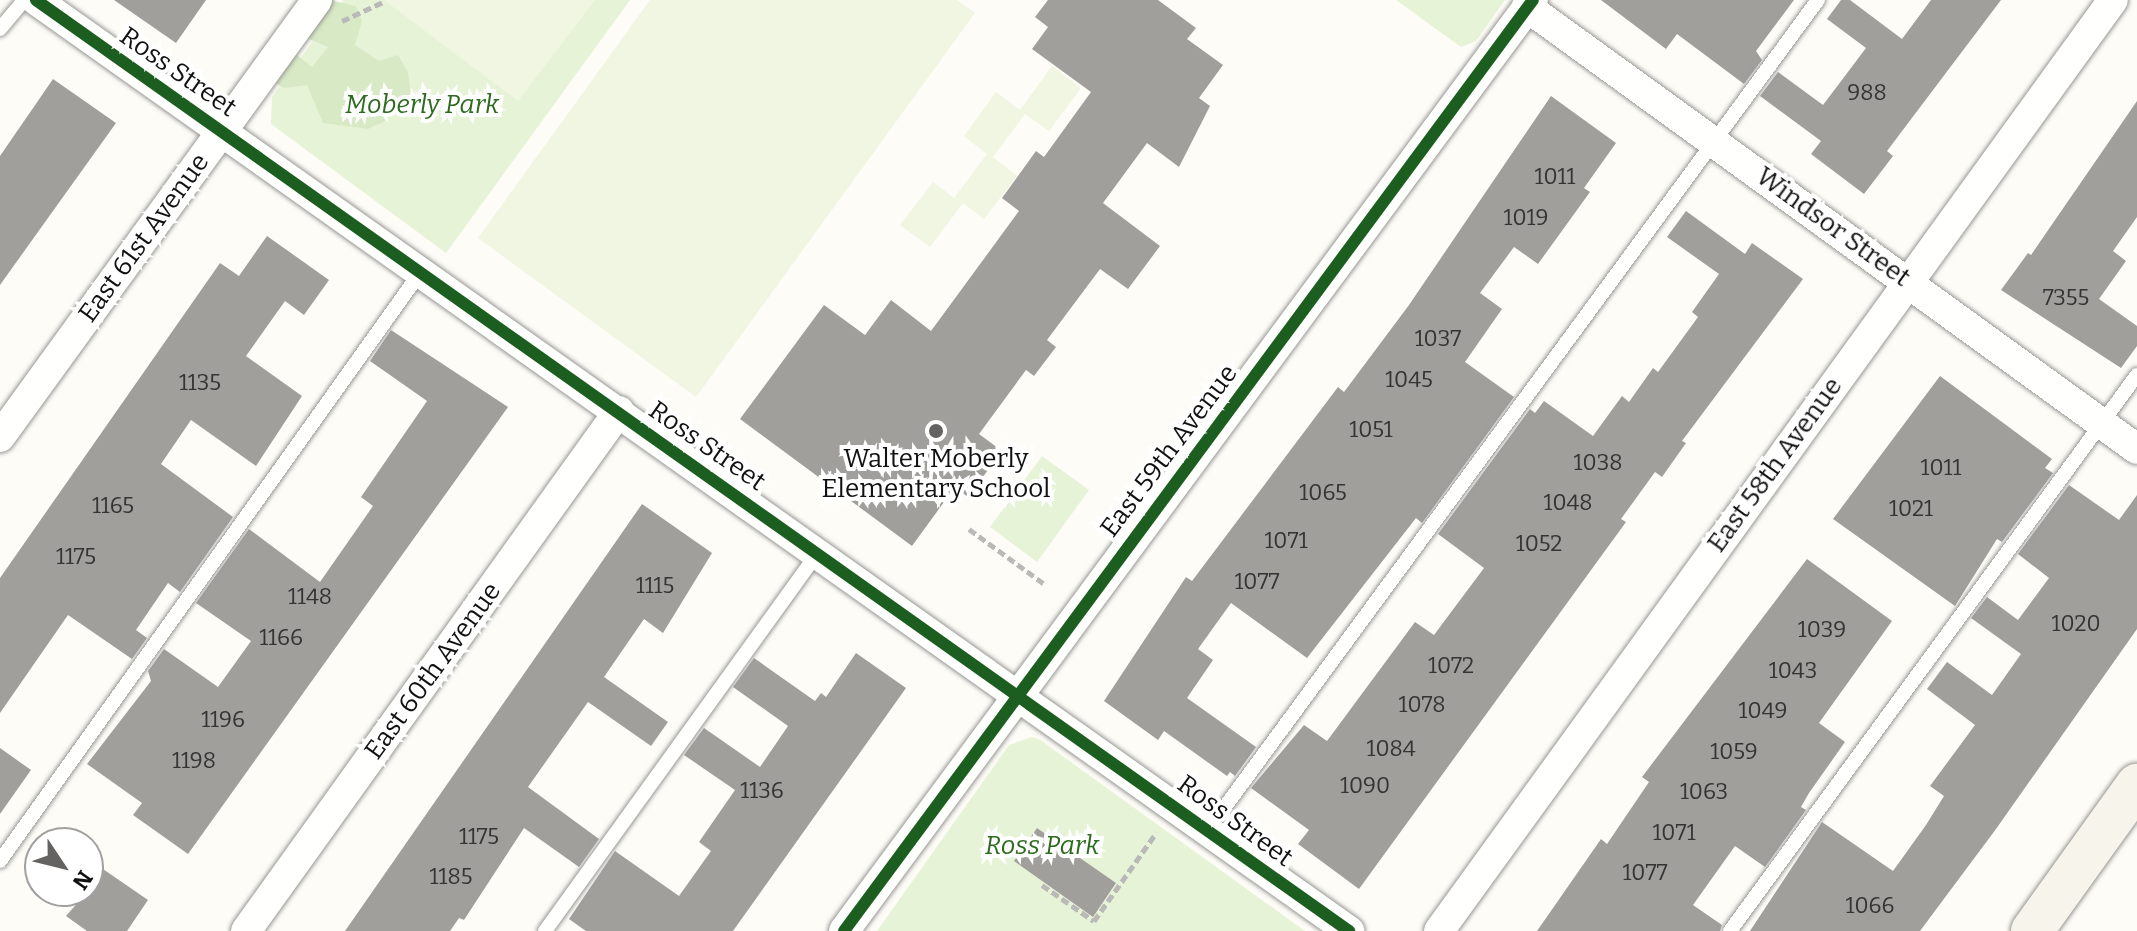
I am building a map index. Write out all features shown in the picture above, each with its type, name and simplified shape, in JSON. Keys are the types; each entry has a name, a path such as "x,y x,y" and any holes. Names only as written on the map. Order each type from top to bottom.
{"street":[{"name":"Ross Street","path":"36,0 422,270 1349,931"},
{"name":"East 61st Avenue","path":"0,437 317,0"},
{"name":"East 58th Avenue","path":"1439,931 2113,0"},
{"name":"Windsor Street","path":"1530,4 1714,142 2137,449"},
{"name":"East 59th Avenue","path":"844,931 1016,693 1530,4"},
{"name":"East 60th Avenue","path":"246,931 619,411"},
{"path":"2032,931 2137,785"}],"lane":[{"path":"0,29 24,0"},
{"path":"1208,830 1818,0"},
{"path":"0,861 422,270"},
{"path":"1730,931 2137,375"},
{"path":"545,931 818,552"}],"path":[{"path":"341,21 385,1"},
{"path":"969,529 1043,583"},
{"path":"1042,885 1094,921 1175,806"}],"green space":[{"path":"329,0 356,6 362,21 355,45 379,61 398,55 408,72 411,96 387,120 368,129 323,123 307,85 284,88 275,83 286,58 297,55 312,67 328,47 309,39 306,29"},
{"name":"Moberly Park","path":"343,0 630,0 446,253 271,124 272,97"},
{"path":"384,0 595,0 518,101"},
{"path":"650,0 957,0 975,13 696,397 478,238"},
{"path":"1396,0 1505,0 1476,41 1461,47"},
{"path":"1052,66 1081,88 1049,131 1025,114 993,157 1017,176 984,219 963,203 930,247 900,225 933,182 954,198 987,154 964,136 996,92 1020,110"},
{"path":"1042,456 1089,490 1037,562 990,527"},
{"name":"Ross Park","path":"1032,737 1039,739 1305,931 877,931 1009,745"}],"building":[{"path":"114,0 206,0 176,43"},
{"path":"1048,0 1158,0 1196,28 1187,39 1223,65 1199,98 1210,106 1179,167 1147,143 1103,203 1160,246 1128,289 1100,269 1047,340 1056,347 1034,376 1026,370 979,434 1002,451 968,497 955,487 912,546 740,419 824,305 865,335 891,300 931,331 1019,211 1002,198 1036,151 1044,157 1091,92 1032,49 1048,27 1035,17"},
{"path":"1601,0 1794,0 1756,51 1762,60 1744,84 1677,34 1666,49"},
{"path":"1841,0 1850,0 1902,39 1931,0 2001,0 1887,151 1893,156 1864,194 1811,154 1821,141 1760,96 1778,72 1823,105 1866,48 1827,19"},
{"path":"53,79 116,123 0,285 0,156"},
{"path":"1551,96 1616,143 1584,188 1590,192 1538,264 1514,247 1480,293 1502,309 1465,362 1514,397 1422,523 1416,518 1307,658 1231,603 1198,649 1213,660 1187,698 1256,747 1235,776 1230,772 1227,776 1164,731 1158,740 1104,701 1186,577 1192,581 1338,387 1344,392 1409,305"},
{"path":"2137,101 2137,217 2113,251 2126,261 2099,299 2137,326 2137,346 2121,368 2001,290 2028,253 2031,255"},
{"path":"1686,211 1745,254 1752,243 1803,279 1682,441 1686,443 1662,477 1655,472 1621,519 1626,522 1359,889 1298,844 1309,830 1251,788 1304,725 1327,741 1415,622 1434,635 1484,568 1438,534 1530,409 1535,413 1544,401 1593,436 1622,396 1629,402 1653,368 1658,372 1698,317 1692,312 1719,274 1667,237"},
{"path":"267,236 329,280 304,315 285,301 246,356 302,396 256,466 191,420 161,464 233,517 180,592 168,583 136,630 147,638 132,659 68,615 0,713 0,578 220,263 239,276"},
{"path":"391,330 508,407 188,854 133,815 142,803 87,764 151,681 148,671 164,649 218,687 251,641 196,603 249,529 320,582 373,506 361,497 427,401 370,361"},
{"path":"1940,376 2052,459 2045,468 2053,473 2002,542 1997,539 1955,606 1833,519"},
{"path":"2069,485 2119,520 2137,495 2137,629 1996,829 1920,931 1750,931 1822,822 1893,871 1926,825 1944,796 1930,786 1975,725 1927,689 1947,662 1992,695 2021,654 1971,618 1987,597 2018,620 2049,578 2018,554"},
{"path":"642,504 712,553 663,633 644,619 604,677 668,722 651,746 588,702 528,787 599,839 579,867 524,828 464,920 459,918 450,931 345,931"},
{"path":"1807,559 1892,621 1819,723 1845,742 1809,793 1801,807 1806,810 1765,867 1735,846 1693,905 1722,925 1720,931 1537,931 1601,839 1607,844 1649,782 1642,777"},
{"path":"856,653 906,688 733,931 586,931 569,919 615,851 679,896 711,851 699,842 735,790 684,755 704,728 760,767 788,726 733,687 754,658 815,701 821,693 826,697"},
{"path":"0,748 31,770 0,814"},
{"path":"1037,828 1116,883 1093,917 1014,861"},
{"path":"104,870 148,900 127,931 87,931 66,916 74,907 104,907"}],"cycle path":[{"path":"36,0 1349,931"},
{"path":"844,931 1533,0"}],"place":[{"name":"Walter Moberly Elementary School","path":"936,431"}]}
